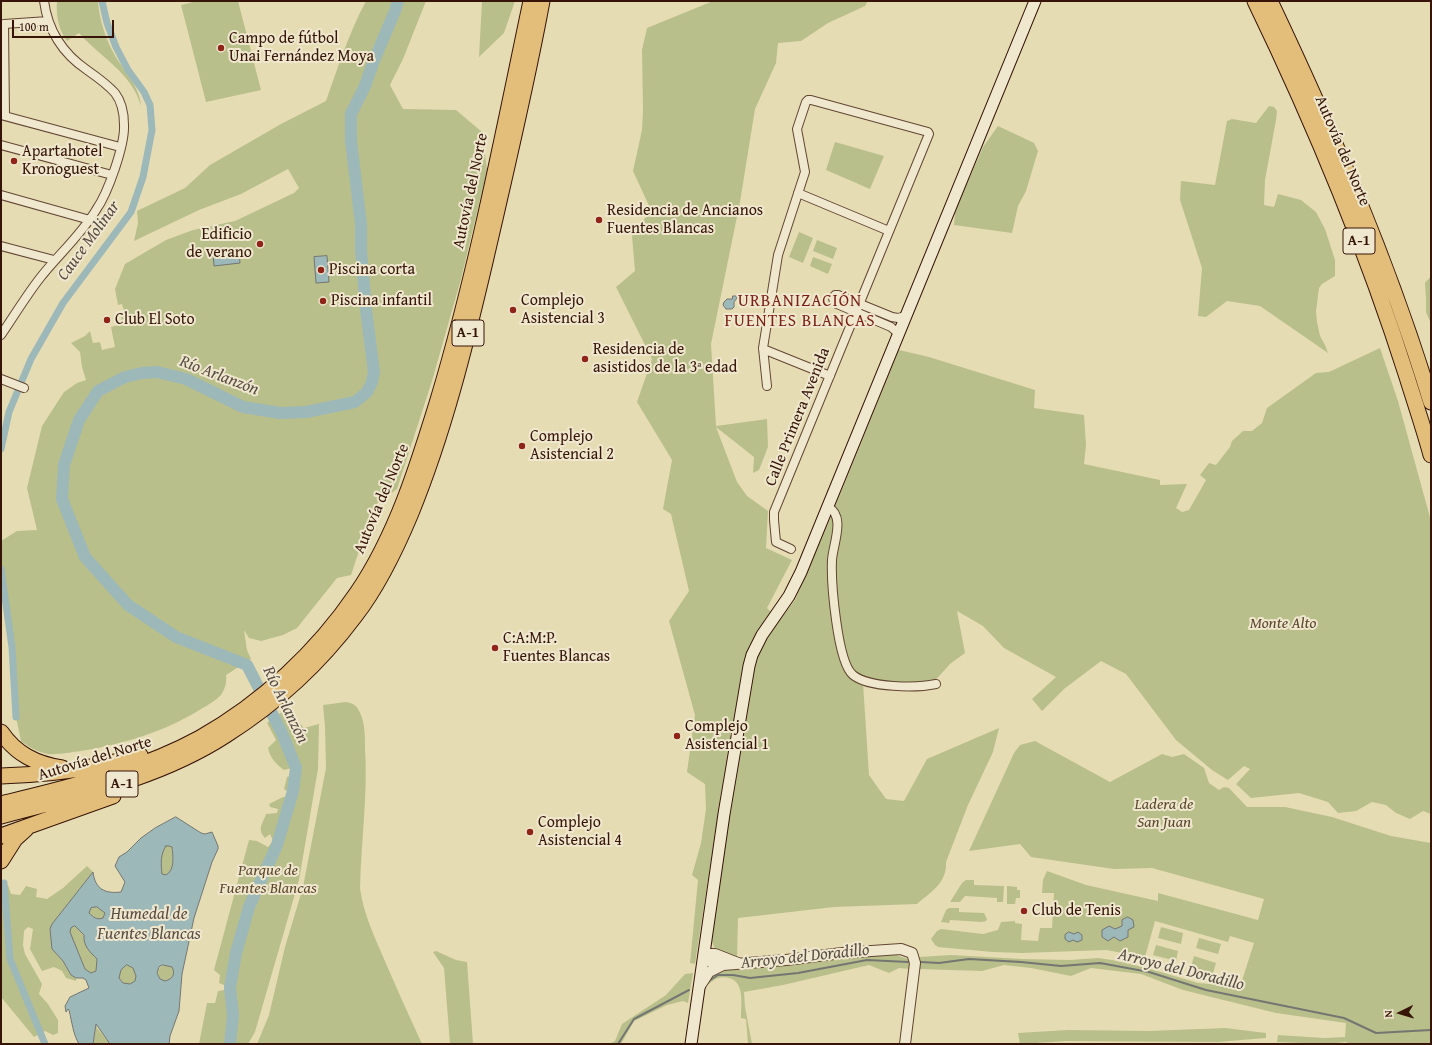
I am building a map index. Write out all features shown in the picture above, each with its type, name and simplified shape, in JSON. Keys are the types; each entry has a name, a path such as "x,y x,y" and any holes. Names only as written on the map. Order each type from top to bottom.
{"highway":[{"name":"Autovía del Norte","path":"302,667 319,642 358,592 386,541 410,486 446,373 464,306 488,204 532,1"},
{"name":"A-1","path":"1252,1 1270,33"},
{"name":"Autovía del Norte","path":"1255,1 1311,121 1344,200 1390,323 1431,455"},
{"name":"Autovía del Norte","path":"1270,1 1324,116 1371,230 1403,317 1431,402"},
{"name":"Autovía del Norte","path":"302,667 338,645 343,631 366,600 390,558 424,482 441,432 477,298 542,5"},
{"path":"1,776 44,774 130,759 164,746 201,729 231,724 266,713 302,667"},
{"path":"1,836 157,779 204,755 231,724 251,697 302,667"},
{"name":"Autovía del Norte","path":"1,804 109,776 144,764 163,757 201,737 231,724"},
{"name":"A-1","path":"1,816 101,790 146,775 190,756 231,724"},
{"path":"1,732 9,743 18,751 33,760 45,765 62,768 85,768"},
{"path":"1,861 15,839 28,828 39,822"}],"main road":[{"path":"691,1044 699,988 707,952 739,718 750,660 766,630 789,596 828,507 1035,1"}],"street":[{"path":"1,335 4,328 54,260 90,220 102,201 112,175 124,126 123,111 118,98 107,85 65,52 56,39 48,21 44,1"},
{"path":"48,21 4,24 3,116 120,147"},
{"name":"Calle Primera Avenida","path":"791,550 776,542 774,512 929,133 808,100 797,129 805,172 798,194"},
{"path":"1,145 112,175"},
{"path":"768,386 763,349 777,260 798,194 889,231"},
{"path":"1,195 90,220"},
{"path":"1,246 54,260"},
{"path":"899,334 891,327 837,304 832,298 835,295 838,295 892,317 898,318 906,316"},
{"path":"763,349 830,376"},
{"path":"1,379 24,388"},
{"path":"828,507 835,513 838,525 831,575 840,643 852,675 862,681 872,683 916,687 936,684"},
{"path":"707,952 712,963 723,965 786,960 842,953 901,950 912,953 915,963 904,1044"},
{"path":"707,952 740,964"},
{"path":"699,988 709,972 723,965"}],"green space":[{"path":"57,1 98,1 101,21 107,40 134,85 140,99 141,106 137,94 123,75 79,33 67,41 58,22"},
{"name":"Campo de fútbol Unai Fernández Moya","path":"197,1 238,1 261,90 206,102 181,5"},
{"path":"366,1 426,1 403,59 390,85 403,109 456,110 482,132 487,170 461,279 432,381 397,489 374,506 351,575 337,578 297,628 283,635 261,641 249,638 244,630 247,650 251,659 226,675 224,690 214,701 187,717 158,731 128,741 60,754 48,754 37,751 21,741 16,717 12,647 1,569 1,541 17,531 37,530 27,488 42,426 64,392 77,383 86,380 80,352 71,343 85,336 90,331 93,343 100,342 102,350 115,347 111,327 122,324 121,316 125,315 122,304 118,305 115,289 125,264 166,240 193,230 235,221 294,193 299,188 288,169 241,194 199,210 134,241 138,223 137,211 185,188 210,165 281,124 326,101 349,38"},
{"path":"482,1 515,1 504,33 479,57"},
{"name":"Monte Alto","path":"713,1 868,1 865,6 828,23 801,41 778,43 776,63 755,109 740,202 711,344 716,426 767,419 768,447 759,470 753,473 754,457 716,427 737,482 747,496 768,511 766,548 792,560 767,608 780,620 795,600 828,524 899,350 929,357 1035,390 1034,408 1084,415 1086,445 1084,464 1160,480 1160,485 1187,484 1176,508 1182,512 1189,510 1206,480 1200,475 1209,463 1216,465 1230,447 1232,441 1243,431 1252,431 1262,423 1267,408 1316,373 1329,372 1380,348 1398,401 1431,521 1431,814 1423,811 1410,819 1396,813 1386,805 1372,802 1356,811 1338,813 1328,802 1299,793 1251,798 1236,784 1250,769 1244,766 1228,780 1212,770 1176,740 1126,674 1101,661 1064,689 1042,711 1032,699 1056,677 1004,648 983,626 957,611 965,653 950,664 931,685 863,683 869,775 886,799 904,801 927,759 999,728 993,752 968,805 946,862 944,876 938,886 917,904 834,907 738,918 737,958 715,949 712,942 729,815 718,814 695,964 690,963 698,880 692,875 701,843 706,809 705,784 687,772 695,715 669,621 689,591 671,514 663,509 672,460 637,402 652,359 616,287 635,271 632,236 651,210 633,171 642,130 642,50 647,28"},
{"path":"1269,106 1274,107 1277,111 1265,180 1264,205 1274,207 1278,194 1301,200 1316,212 1325,229 1335,260 1335,276 1322,284 1319,288 1316,311 1320,336 1328,353 1260,306 1227,301 1206,317 1198,316 1202,268 1180,200 1181,181 1215,185 1227,121 1232,119 1256,123"},
{"path":"998,126 1034,143 1038,151 1026,191 1018,206 1012,233 954,225 955,213 983,147"},
{"path":"835,142 884,156 870,189 826,170"},
{"path":"799,232 813,238 803,263 789,257"},
{"path":"817,240 837,248 833,259 813,251"},
{"path":"813,257 832,264 828,274 810,266"},
{"path":"1431,276 1431,324 1426,312 1425,283"},
{"path":"346,702 353,704 358,709 362,718 365,733 366,783 360,888 361,896 374,936 422,1044 257,1044 269,1015 285,947 303,887 326,768 323,705"},
{"name":"Parque de Fuentes Blancas","path":"287,708 304,728 319,724 318,769 299,880 255,1032 248,1044 199,1044 207,1003 215,1003 218,991 224,990 224,985 219,983 220,975 214,970 249,840 257,841 268,847 273,841 270,834 265,838 261,832 262,824 266,814 277,813 278,809 270,807 269,804 283,797 287,797 288,792 284,789 287,777 293,775 292,768 284,770 276,763 270,755 268,748 276,740 267,723"},
{"name":"Ladera de San Juan","path":"1035,741 1110,782 1162,754 1172,757 1184,754 1204,768 1209,783 1219,790 1224,787 1229,788 1247,807 1285,807 1332,817 1391,836 1431,843 1431,1044 1347,1044 1347,1042 1325,1044 1277,1042 1278,1035 1324,1038 1345,1037 1346,1023 1276,1013 1183,990 1141,974 1091,968 1071,976 1031,968 1004,965 982,971 918,969 919,957 951,955 1070,960 1098,958 1147,968 1198,983 1220,985 1239,990 1254,943 1230,936 1228,942 1155,921 1145,957 1106,950 1022,953 938,947 935,945 931,939 937,931 941,929 983,934 998,930 1001,922 1015,921 1015,923 1022,924 1021,940 1038,941 1040,928 1052,928 1054,893 1042,893 1043,880 1047,871 1086,885 1158,901 1158,893 1258,920 1264,899 1152,868 1114,869 1031,857 1020,844 969,851 1014,753 1020,745"},
{"path":"166,846 172,847 173,858 171,870 166,875 162,874 161,863"},
{"path":"87,866 93,872 52,924 50,929 52,949 63,961 71,975 76,978 76,981 66,978 62,971 54,967 42,971 30,949 33,929 28,927 24,931 23,945 25,954 42,984 39,994 48,1004 58,1020 58,1033 53,1035 45,1031 34,1037 1,997 1,887 8,885 11,894 20,895 26,886 37,889 36,897 47,899 63,888"},
{"path":"966,880 974,880 974,885 1004,886 1003,902 997,902 997,898 965,896 960,902 950,902 962,883"},
{"path":"1007,886 1017,887 1017,890 1020,890 1020,898 1016,898 1015,904 1007,904"},
{"path":"97,907 105,913 103,918 96,918 89,913 91,908"},
{"path":"949,908 959,908 959,912 984,913 987,919 986,921 982,922 950,920 949,923 941,922 946,910"},
{"path":"75,926 84,936 97,959 96,971 91,973 85,969 69,932 71,928"},
{"path":"1161,927 1183,933 1181,944 1158,938"},
{"path":"1199,938 1221,944 1218,954 1196,948"},
{"path":"1156,945 1178,951 1176,961 1153,955"},
{"path":"436,951 456,960 467,962 473,1044 450,1044 444,968 433,952"},
{"path":"896,955 911,960 911,969 899,968 889,973 869,965 783,985 744,992 745,1007 752,1044 748,1044 746,1019 741,1018 741,995 738,984 734,980 723,977 707,984 716,973 724,970 789,964 837,957"},
{"path":"1194,956 1216,963 1213,973 1191,967"},
{"path":"127,965 133,968 136,976 135,981 130,984 123,983 119,978 121,970"},
{"path":"163,965 169,965 174,970 172,979 169,981 163,981 158,976 158,970"},
{"path":"693,973 688,1003 683,1001 667,1005 634,1021 621,1044 609,1044 615,1041 622,1024 666,995 685,974"},
{"path":"96,1023 97,1028 110,1044 93,1044"},
{"path":"1225,1028 1266,1033 1266,1038 1218,1042 1066,1041 1020,1044 1018,1033 1068,1030 1149,1031"}],"water":[{"path":"239,250 240,263 214,266 213,253"},
{"name":"Piscina corta","path":"327,256 329,282 316,283 314,257"},
{"path":"733,296 737,296 734,302 734,307 732,309 726,309 723,305 724,302 727,299 732,299"},
{"name":"Humedal de Fuentes Blancas","path":"176,817 201,833 205,834 212,832 218,846 194,918 182,974 179,1011 170,1036 169,1044 110,1044 96,1024 93,1044 79,1044 74,1032 69,1010 68,1009 66,1012 65,1006 70,997 89,988 86,980 83,978 76,978 71,975 63,961 52,949 50,929 52,924 93,872 96,883 102,889 110,892 121,892 125,882 115,866 119,857 155,828","holes":["166,846 172,847 173,854 171,870 166,875 162,874 161,867 164,849","97,907 105,913 103,918 97,919 92,916 89,913 91,908","75,926 84,935 86,946 97,959 96,971 91,973 85,969 70,932 71,928","127,965 133,968 136,976 135,981 130,984 123,983 119,978 121,970","163,965 172,967 174,972 171,978 165,981 160,979 157,973 159,967"]},
{"path":"1128,917 1133,920 1134,927 1128,930 1128,937 1120,941 1114,937 1108,941 1102,937 1102,930 1109,926 1115,929 1122,926 1122,920"},
{"path":"1069,932 1074,934 1078,932 1082,935 1082,940 1077,942 1073,940 1069,942 1065,939 1065,935"}],"waterway":[{"name":"Cauce Molinar","path":"1,449 9,412 31,359 63,303 131,212 143,177 152,130 150,105 144,92 128,70 116,47 107,23 102,1"},
{"name":"Río Arlanzón","path":"230,1044 233,1015 230,988 236,953 249,907 277,845 293,791 296,768 282,733 247,665 176,637 128,605 85,557 62,499 64,465 79,420 98,391 125,377 142,373 157,372 186,379 243,407 280,413 306,412 355,402 367,392 372,382 374,372 366,310 361,250 361,224 351,141 351,114 365,86 398,1"},
{"name":"Cauce Molinar","path":"1,569 12,647 16,717"},
{"name":"Cauce Molinar","path":"4,883 10,959 45,1044"},
{"name":"Arroyo del Doradillo","path":"921,962 939,963 969,959 1061,966 1100,963 1149,972 1206,990 1344,1018 1376,1033 1431,1030"},
{"name":"Arroyo del Doradillo","path":"707,982 718,975 733,975 750,978 798,973 867,960 908,962"},
{"name":"Arroyo del Doradillo","path":"618,1044 634,1019 689,990"}],"place":[{"name":"Campo de fútbol Unai Fernández Moya","path":"221,48"},
{"name":"Apartahotel Kronoguest","path":"14,161"},
{"name":"Residencia de Ancianos Fuentes Blancas","path":"599,220"},
{"name":"Edificio de verano","path":"260,244"},
{"name":"Piscina corta","path":"321,270"},
{"name":"Piscina infantil","path":"323,301"},
{"name":"Complejo Asistencial 3","path":"513,310"},
{"name":"Club El Soto","path":"107,320"},
{"name":"Residencia de asistidos de la 3ª edad","path":"585,359"},
{"name":"Complejo Asistencial 2","path":"522,446"},
{"name":"C:A:M:P. Fuentes Blancas","path":"495,648"},
{"name":"Complejo Asistencial 1","path":"677,736"},
{"name":"Complejo Asistencial 4","path":"530,832"},
{"name":"Club de Tenis","path":"1024,911"}],"district":[{"name":"URBANIZACIÓN FUENTES BLANCAS","path":"800,312"}]}
